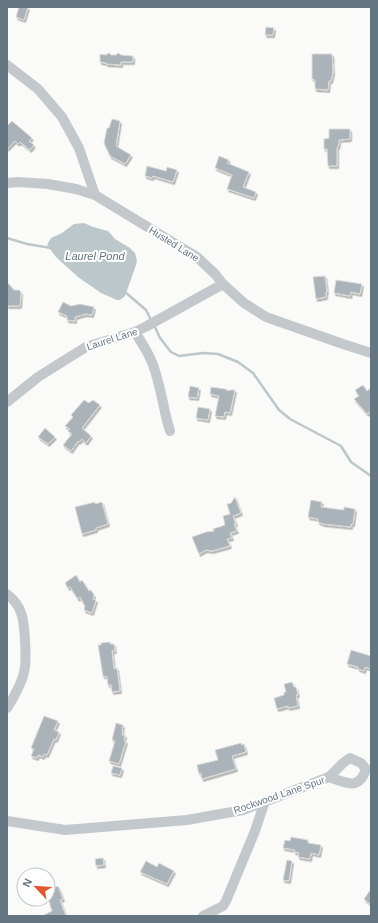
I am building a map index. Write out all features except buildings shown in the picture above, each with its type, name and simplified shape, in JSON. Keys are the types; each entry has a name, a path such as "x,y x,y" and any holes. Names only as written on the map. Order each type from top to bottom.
{"street":[{"path":"7,65 38,89 62,117 79,148 95,196"},
{"name":"Husted Lane","path":"7,183 18,182 48,184 76,189 95,196 197,257 244,303 266,317 371,353"},
{"name":"Laurel Lane","path":"7,402 38,377 86,347 135,332 160,320 223,284"},
{"path":"135,332 152,362 156,373 163,409 170,431"},
{"path":"7,594 14,600 22,614 25,636 24,672 7,708"},
{"name":"Rockwood Lane Spur","path":"7,821 65,830 187,820 243,810 329,777"},
{"path":"203,916 223,906 226,901 255,831 265,801"}],"water":[{"name":"Laurel Pond","path":"84,223 108,231 115,239 130,248 135,253 137,261 135,268 125,296 120,300 101,293 78,277 56,257 47,245 51,238 62,233 74,224"}],"waterway":[{"path":"7,238 27,244 51,248"},
{"path":"124,291 146,310 151,320"},
{"path":"154,325 160,338 171,352 179,356 203,353 218,354 238,362 253,373 279,410 290,419 341,446 351,462 371,476"}]}
